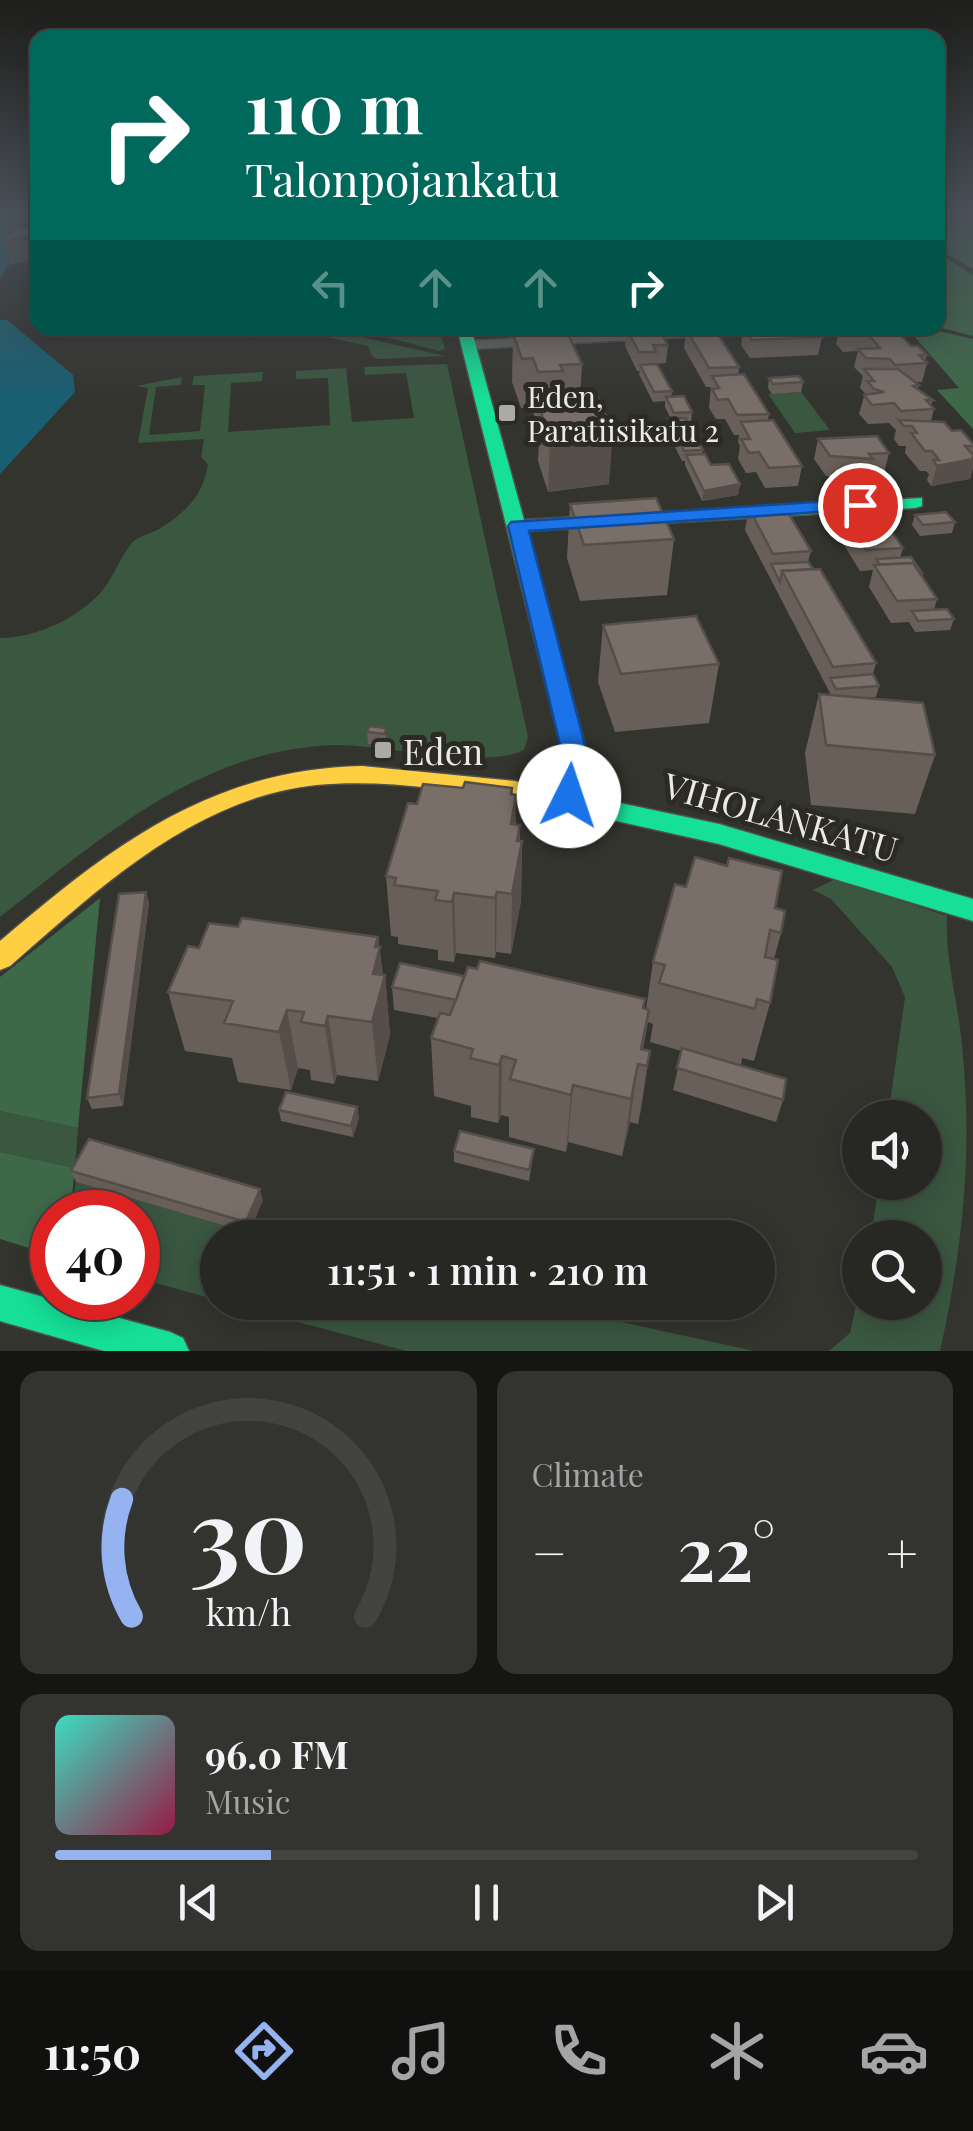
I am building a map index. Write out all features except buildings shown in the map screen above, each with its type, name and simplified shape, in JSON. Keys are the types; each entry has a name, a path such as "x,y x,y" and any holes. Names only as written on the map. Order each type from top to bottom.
{"main road":[{"path":"467,336 574,749 569,796"},
{"path":"518,526 914,502"},
{"name":"VIHOLANKATU","path":"0,958 153,838 198,810 262,785 354,772 569,796 684,823 973,910"},
{"path":"0,1303 170,1351"}],"street":[{"path":"467,336 506,335"}],"green space":[{"path":"945,274 973,275 973,336 945,329"},
{"path":"945,332 973,339 973,429 937,390 959,388 913,335"},
{"path":"317,335 353,335 445,356 378,359 368,346"},
{"path":"378,335 441,335 445,349 439,351"},
{"path":"447,364 528,737 524,750 484,758 334,745 285,751 239,763 154,803 0,917 0,638 42,630 82,609 103,590 132,543 185,509 206,475 208,464 201,457 204,439 138,443 148,388 136,386 182,377 181,385 156,387 149,435 200,431 205,385 192,385 194,376 263,372 262,381 231,383 228,432 330,425 328,378 296,379 296,371 346,368 352,422 414,418 406,373 365,375 364,367"},
{"path":"801,392 830,430 795,433 768,394"},
{"path":"835,879 947,916 965,1084 966,1161 955,1274 940,1351 829,1351 850,1333 853,1320 942,1320 942,1220 874,1220 876,1200 942,1200 942,1100 890,1100 905,997 892,967 831,899 813,890"},
{"path":"100,898 78,1128 0,1111 0,977"},
{"path":"0,1111 78,1128 75,1168 0,1152"},
{"path":"0,1152 75,1168 72,1190 30,1190 30,1248 0,1239"},
{"path":"76,1182 103,1190 74,1190"},
{"path":"160,1207 205,1220 200,1220 200,1295 160,1284"},
{"path":"291,1320 612,1320 754,1351 406,1351"}],"water":[{"path":"0,320 7,320 73,375 75,392 0,474"}],"traffic: fast":[{"path":"466,335 574,749 569,796"},
{"path":"517,526 915,502"},
{"path":"515,790 719,834 973,910"},
{"path":"0,1303 170,1351"}],"traffic: slow":[{"path":"0,958 106,870 182,820 223,800 311,777 362,774 515,790"}],"place":[{"name":"Eden, Paratiisikatu 2","path":"507,413"},
{"name":"Eden","path":"383,750"}],"route":[{"path":"569,796 574,749 518,526 860,505"}]}
